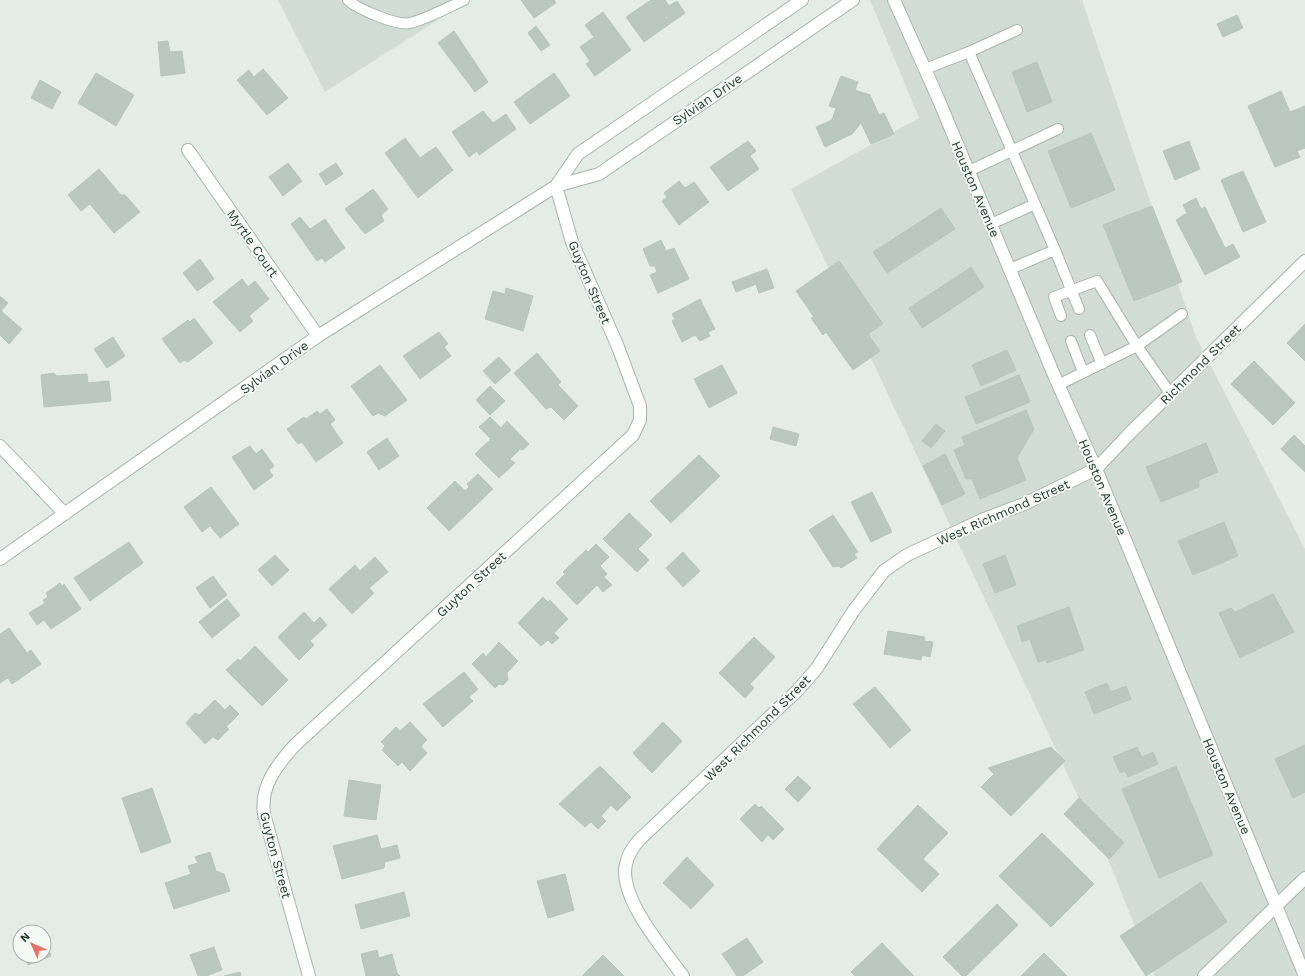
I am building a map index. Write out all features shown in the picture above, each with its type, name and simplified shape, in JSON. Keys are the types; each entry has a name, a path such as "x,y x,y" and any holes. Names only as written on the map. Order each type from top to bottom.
{"street":[{"name":"Sylvian Drive","path":"556,186 578,154 802,0"},
{"name":"Sylvian Drive","path":"0,559 318,336 556,186 599,174 854,0"},
{"name":"Houston Avenue","path":"894,0 925,69 1058,385 1096,469 1305,976"},
{"name":"Myrtle Court","path":"188,150 318,336"},
{"name":"Guyton Street","path":"310,976 264,814 263,807 265,793 273,771 295,745 633,435 640,420 640,406 618,347 572,242 556,186"},
{"name":"Richmond Street","path":"1096,469 1170,393 1305,261"},
{"path":"0,446 65,514"},
{"name":"West Richmond Street","path":"682,976 633,904 627,888 625,864 630,852 639,840 798,690 817,668 854,610 884,571 906,555 977,522 1024,504 1096,469"},
{"path":"1204,976 1305,878"}],"lane":[{"path":"348,0 355,6 392,20 409,23 464,0"},
{"path":"925,69 969,52 1016,30"},
{"path":"969,52 1079,309"},
{"path":"968,171 1058,129"},
{"path":"991,224 1035,204"},
{"path":"1010,269 1055,250"},
{"path":"1061,316 1054,298 1097,281 1136,346 1170,393"},
{"path":"1058,385 1136,346 1182,314"},
{"path":"1090,335 1102,364"},
{"path":"1071,341 1083,372"}],"shaded area":[{"path":"278,0 469,0 325,92"},
{"path":"870,0 1082,0 1196,337 1305,549 1305,976 1155,976 1110,864 791,189 919,118"}],"building":[{"path":"521,0 554,0 556,3 534,18"},
{"path":"651,0 665,0 669,6 677,1 685,13 644,42 626,17"},
{"path":"603,12 631,50 595,76 586,64 590,61 580,47 594,37 585,25"},
{"path":"1237,15 1243,28 1223,37 1217,24"},
{"path":"536,26 550,45 541,51 528,33"},
{"path":"454,31 488,82 475,92 438,43"},
{"path":"168,41 170,52 182,51 185,73 161,76 158,42"},
{"path":"1037,62 1052,102 1027,112 1012,72"},
{"path":"263,69 288,98 267,115 237,80 249,70 254,77"},
{"path":"96,73 134,95 116,126 78,103"},
{"path":"554,73 570,96 530,124 514,102"},
{"path":"841,76 858,82 855,90 870,95 879,115 884,113 894,134 871,144 861,123 852,134 825,147 816,127 832,120 836,108 829,106"},
{"path":"40,80 61,92 52,109 31,98"},
{"path":"1281,91 1290,112 1305,106 1305,148 1297,151 1300,157 1275,167 1248,106"},
{"path":"483,111 493,123 506,114 516,129 479,155 477,151 469,157 452,132"},
{"path":"1091,133 1115,190 1071,208 1048,151"},
{"path":"405,138 420,158 436,147 453,170 418,198 385,153"},
{"path":"748,141 756,151 750,156 759,169 728,191 710,167"},
{"path":"1189,141 1200,169 1175,180 1163,151"},
{"path":"288,163 302,181 283,196 269,177"},
{"path":"336,163 343,174 326,185 319,174"},
{"path":"99,169 121,195 125,195 140,212 114,233 90,204 81,211 68,195"},
{"path":"1243,171 1266,222 1243,232 1221,180"},
{"path":"679,181 685,188 694,182 709,202 679,225 662,201 667,197 664,193"},
{"path":"373,189 388,209 381,215 384,221 365,234 345,209"},
{"path":"1196,198 1201,209 1205,207 1225,248 1233,244 1240,257 1205,275 1176,220 1187,213 1183,205"},
{"path":"1152,206 1182,282 1134,301 1103,225"},
{"path":"941,208 955,229 887,273 873,252"},
{"path":"300,217 310,229 325,219 345,248 325,262 322,258 317,261 291,224"},
{"path":"661,240 666,251 674,248 689,279 658,293 650,275 657,272 655,266 650,266 643,249"},
{"path":"200,259 214,279 197,291 183,273"},
{"path":"839,261 883,324 868,334 880,351 853,370 826,332 823,335 811,318 814,317 796,291"},
{"path":"971,267 984,287 922,328 909,308"},
{"path":"767,269 774,288 759,293 756,284 736,292 732,282"},
{"path":"242,279 248,287 255,281 269,299 249,316 253,321 240,332 213,302"},
{"path":"506,288 533,296 523,331 485,319 493,291 505,294"},
{"path":"0,296 8,303 1,311 22,329 9,344 0,335"},
{"path":"700,299 715,329 708,332 710,336 700,341 695,335 682,342 672,321 675,319 672,314"},
{"path":"194,318 213,343 188,362 184,360 180,363 162,339 188,320 190,322"},
{"path":"1305,324 1305,361 1287,343"},
{"path":"439,332 448,344 444,347 451,356 420,379 403,356"},
{"path":"113,337 125,356 107,368 94,349"},
{"path":"1007,350 1016,370 981,386 972,365"},
{"path":"537,353 561,382 558,385 578,406 564,420 551,407 546,409 514,373"},
{"path":"499,357 511,370 495,384 483,371"},
{"path":"1254,361 1295,403 1273,425 1231,384"},
{"path":"380,365 407,400 385,416 378,413 373,416 351,386"},
{"path":"722,365 737,393 709,408 694,379"},
{"path":"54,373 57,376 87,374 88,383 109,381 111,401 44,407 41,375"},
{"path":"1019,375 1030,402 976,424 965,397"},
{"path":"490,386 505,401 490,415 476,400"},
{"path":"327,409 335,420 330,424 343,443 316,462 302,442 298,444 287,429 304,417 306,419 317,411 320,414"},
{"path":"1026,410 1034,429 1017,458 1026,480 980,499 972,479 966,479 954,450 965,445 962,437"},
{"path":"490,417 501,428 507,421 529,444 523,450 520,449 510,459 515,463 499,478 475,454 491,439 479,427"},
{"path":"936,424 945,431 931,448 922,441"},
{"path":"773,427 799,434 796,446 770,439"},
{"path":"1294,435 1305,446 1305,472 1281,449"},
{"path":"387,438 399,456 379,470 367,452"},
{"path":"1206,443 1218,472 1199,480 1199,487 1161,502 1146,467"},
{"path":"250,446 256,454 262,449 274,466 269,470 273,476 254,490 232,457"},
{"path":"945,454 965,494 942,505 923,466"},
{"path":"699,455 720,476 671,523 650,501"},
{"path":"478,474 493,489 449,531 427,508 455,481 465,491 469,487 467,484"},
{"path":"211,487 239,524 220,538 210,526 202,532 184,507"},
{"path":"872,492 892,532 871,542 851,502"},
{"path":"629,513 652,535 638,549 649,560 637,572 603,539"},
{"path":"833,515 858,552 854,554 857,558 841,568 839,566 833,567 809,530"},
{"path":"1224,522 1238,556 1193,575 1178,541"},
{"path":"129,542 143,563 90,601 74,578"},
{"path":"596,544 609,557 600,566 607,574 604,577 612,585 603,592 597,585 577,605 556,583 565,574 563,572 586,550 588,552"},
{"path":"683,552 700,571 683,587 666,568"},
{"path":"275,555 289,570 272,586 258,570"},
{"path":"1005,555 1016,585 995,593 983,564"},
{"path":"375,557 388,572 369,588 374,593 352,614 329,589 355,565 360,571"},
{"path":"213,576 227,595 210,608 196,588"},
{"path":"60,583 62,586 64,584 81,609 51,629 44,620 37,625 29,613 45,603 43,600 48,597 46,593"},
{"path":"1273,594 1294,632 1240,658 1219,613 1231,608 1235,612"},
{"path":"543,597 548,602 550,600 568,619 554,633 559,638 552,644 548,640 541,646 518,623"},
{"path":"227,599 240,615 212,638 199,622"},
{"path":"1069,607 1084,650 1047,663 1046,660 1038,662 1030,639 1022,642 1017,626"},
{"path":"304,612 314,623 320,617 327,625 310,641 314,645 299,660 278,637"},
{"path":"9,628 27,653 31,650 41,664 12,684 8,678 0,683 0,634"},
{"path":"888,631 925,637 924,641 933,642 930,657 922,655 921,660 884,654"},
{"path":"754,637 775,657 750,684 754,688 745,698 719,673"},
{"path":"499,642 518,661 507,673 508,680 503,685 499,684 495,688 472,664 483,653 486,657"},
{"path":"255,646 288,680 262,706 226,670 238,659 240,661"},
{"path":"464,672 478,689 469,697 473,701 443,727 423,704"},
{"path":"1107,683 1111,692 1126,686 1131,699 1094,714 1085,692"},
{"path":"875,687 911,730 890,748 853,704"},
{"path":"215,700 225,710 230,705 239,714 226,727 229,729 218,740 213,737 205,744 186,723 195,713 199,715"},
{"path":"410,722 427,740 421,746 427,753 410,771 402,762 398,766 382,750 385,746 381,742 396,727 400,731"},
{"path":"663,722 682,741 652,773 633,753"},
{"path":"1305,745 1305,792 1293,798 1275,759"},
{"path":"1051,747 1065,761 1011,816 981,787 994,774 988,768"},
{"path":"1137,747 1142,757 1153,752 1158,764 1128,777 1125,771 1120,773 1113,757"},
{"path":"600,766 631,797 617,811 611,805 601,816 606,821 598,829 591,822 585,827 559,804"},
{"path":"1176,766 1213,855 1159,878 1122,789"},
{"path":"798,776 811,788 798,802 785,789"},
{"path":"349,780 381,785 376,820 344,816"},
{"path":"152,788 171,842 141,853 122,798"},
{"path":"1079,798 1124,843 1109,859 1064,814"},
{"path":"755,804 759,808 761,806 784,829 773,840 768,835 762,842 740,819"},
{"path":"918,805 948,833 923,859 939,874 922,892 877,849"},
{"path":"1042,833 1094,884 1051,927 999,876"},
{"path":"377,835 381,849 397,845 400,858 385,862 384,868 342,879 333,846"},
{"path":"210,852 216,871 224,874 230,891 174,909 165,883 191,874 188,866 198,863 195,857"},
{"path":"687,857 714,885 691,909 663,883"},
{"path":"565,874 574,910 548,918 537,881"},
{"path":"1201,882 1227,922 1146,976 1120,936"},
{"path":"404,892 410,916 361,929 355,905"},
{"path":"997,904 1018,925 966,976 962,976 943,957"},
{"path":"747,938 763,962 743,976 737,976 722,954"},
{"path":"882,943 914,976 855,976 851,972"},
{"path":"214,947 222,970 206,976 198,976 190,955"},
{"path":"377,950 379,958 392,954 397,973 400,976 366,976 361,954"},
{"path":"1044,953 1067,976 1021,976"},
{"path":"603,955 624,976 582,976"},
{"path":"240,972 241,976 224,976"}]}
